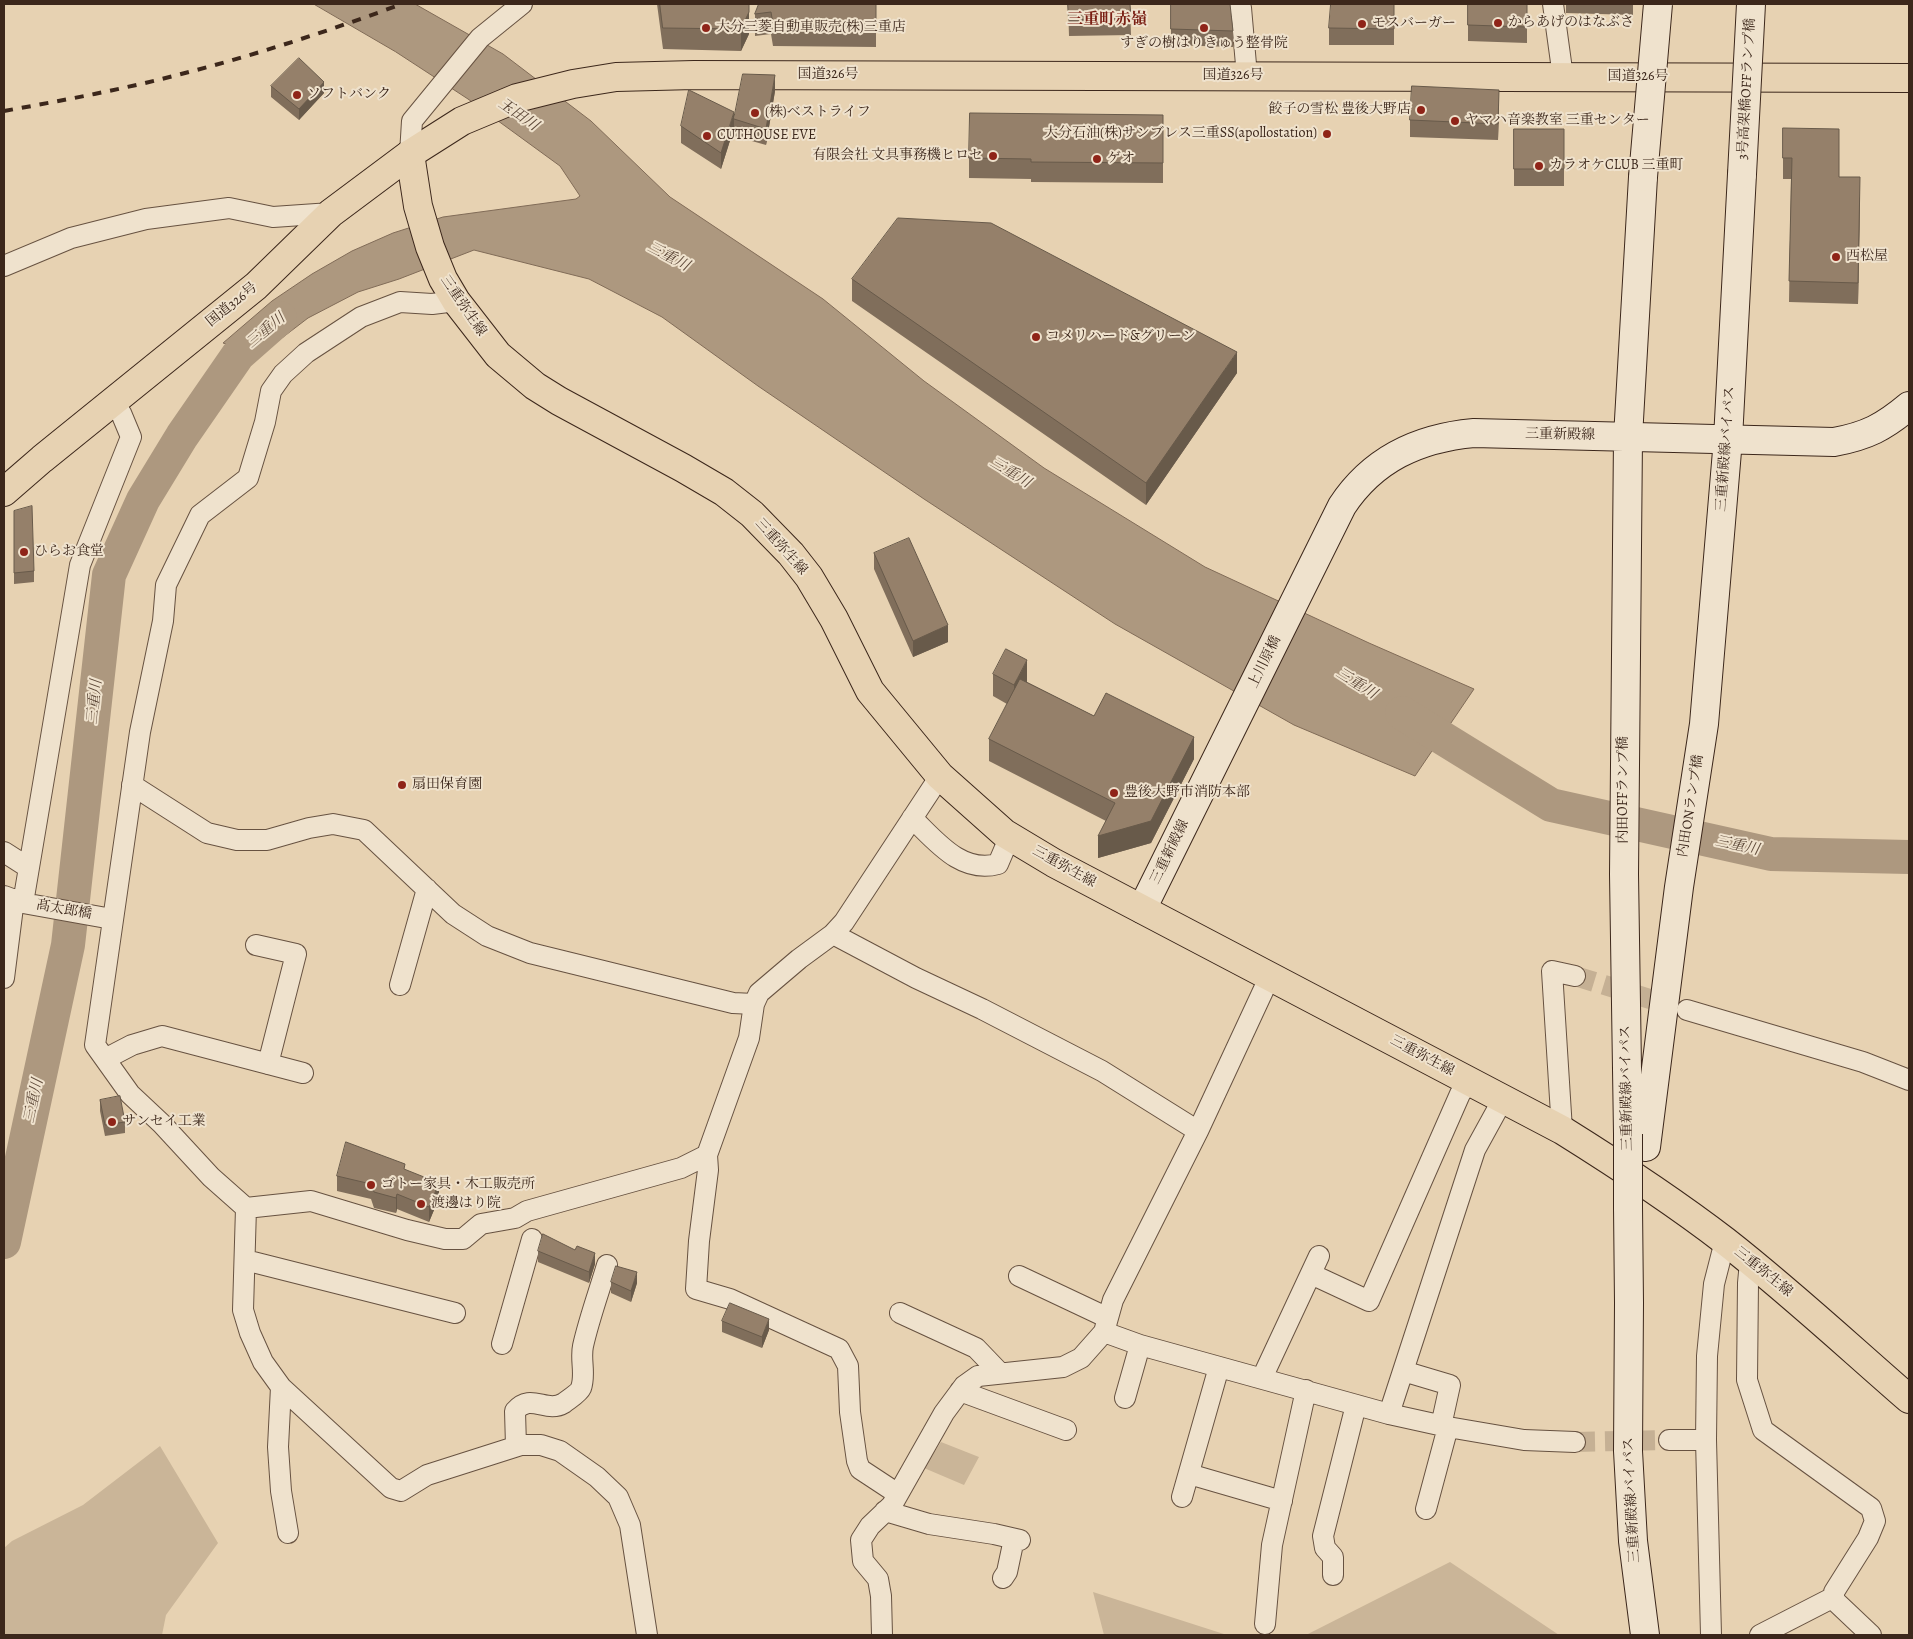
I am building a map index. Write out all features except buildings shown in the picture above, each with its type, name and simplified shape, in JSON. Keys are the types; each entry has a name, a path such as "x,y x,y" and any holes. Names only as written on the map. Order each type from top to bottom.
{"main road":[{"path":"1628,437 1643,177 1658,4"},
{"name":"3号高架橋OFFランプ橋","path":"1742,174 1751,4"},
{"name":"国道326号","path":"8,481 256,286 331,213 410,154 462,121 495,106 557,87 600,79 652,75 1909,78"},
{"name":"三重弥生線","path":"410,154 418,206 435,261 453,297 498,355 535,386 559,402 683,468 724,492 752,514 775,536 808,577 834,618 870,691 940,776 1010,836 1054,863 1562,1130 1639,1178 1724,1241 1808,1309 1909,1399"},
{"name":"三重新殿線バイパス","path":"1704,724 1728,439 1742,174"},
{"name":"三重新殿線","path":"1290,610 1342,506 1366,476 1378,466 1402,452 1446,437 1474,433 1834,442 1856,438 1886,425 1909,406"},
{"name":"内田OFFランプ橋","path":"1624,874 1628,437"},
{"name":"上川原橋","path":"1239,714 1290,610"},
{"name":"三重新殿線","path":"1142,909 1239,714"},
{"name":"内田ONランプ橋","path":"1679,887 1704,724"},
{"name":"三重新殿線バイパス","path":"1624,874 1637,1141 1629,1303 1628,1451 1637,1577 1645,1635"},
{"name":"三重新殿線バイパス","path":"1637,1141 1679,887"}],"street":[{"path":"410,154 412,121 480,38 522,4"},
{"path":"1224,4 1241,8 1247,76"},
{"path":"1553,4 1563,77"},
{"path":"4,266 72,238 146,219 229,208 273,217 331,213"},
{"path":"453,297 432,304 400,302 361,317 306,353 284,374 271,391 265,422 248,478 200,515 166,585 163,621 140,732 108,918 96,1045 130,1094 162,1124 211,1177 246,1208 311,1201 408,1230 445,1239 463,1239 481,1224 515,1218 527,1212 681,1168 707,1155"},
{"path":"4,978 13,899 29,868 80,565 131,437 121,414"},
{"path":"898,1494 860,1469 857,1461 850,1412 848,1366 840,1349 730,1299 696,1288 699,1241 708,1170 707,1155 749,1038 754,1004 759,992 833,934 844,922 940,776"},
{"path":"132,785 207,833 237,840 266,840 309,828 333,824 364,830 453,914 487,936 530,953 733,1003 754,1004"},
{"path":"912,818 952,856 971,864 987,867 998,864 1010,836"},
{"path":"4,852 29,868"},
{"path":"400,985 427,889"},
{"name":"髙太郎橋","path":"13,899 108,918"},
{"path":"833,934 1102,1071 1198,1131"},
{"path":"256,945 296,954 268,1064"},
{"path":"1562,1130 1552,971 1575,976"},
{"path":"882,1635 881,1596 878,1579 863,1561 861,1540 870,1526 892,1506 944,1413 960,1391 978,1376 1064,1367 1081,1358 1106,1325 1114,1300 1198,1131 1270,976"},
{"path":"1687,1010 1864,1062 1909,1080"},
{"path":"105,1059 132,1045 162,1036 304,1073"},
{"path":"1262,1378 1315,1265 1370,1301 1460,1094 1469,1081"},
{"path":"1389,1414 1475,1150 1504,1099"},
{"path":"246,1208 243,1310 250,1333 263,1362 281,1387 391,1488 401,1490 427,1475 516,1446 541,1445 560,1451 597,1477 618,1497 630,1525 647,1635"},
{"path":"502,1344 532,1239"},
{"path":"1711,1635 1706,1440 1707,1356 1714,1284 1724,1241"},
{"path":"245,1260 455,1313"},
{"path":"1750,1262 1747,1380 1763,1430 1871,1508 1875,1520 1868,1538 1834,1592 1834,1600 1871,1635"},
{"path":"516,1446 515,1411 520,1405 529,1402 553,1407 562,1404 580,1390 583,1376 582,1348 607,1265"},
{"path":"1019,1276 1140,1345 1389,1414 1444,1427 1524,1440 1575,1442"},
{"path":"900,1312 976,1348 1000,1373"},
{"path":"1125,1398 1140,1345"},
{"path":"1182,1497 1219,1367"},
{"path":"1403,1371 1450,1385 1444,1427 1426,1509"},
{"path":"281,1387 278,1447 281,1491 288,1533"},
{"path":"1265,1624 1272,1545 1306,1390"},
{"path":"960,1391 1066,1430"},
{"path":"1333,1575 1332,1557 1325,1548 1324,1536 1356,1404"},
{"path":"1669,1440 1706,1440"},
{"path":"1188,1474 1282,1501"},
{"path":"886,1511 929,1524 1017,1540 1007,1572 1003,1578"},
{"path":"1760,1635 1834,1597"}],"shaded area":[{"path":"941,1442 979,1457 964,1485 924,1468"},
{"path":"160,1446 218,1543 166,1615 162,1635 4,1635 4,1548 12,1541 83,1505"},
{"path":"1450,1562 1559,1635 1306,1635"},
{"path":"1093,1592 1227,1635 1104,1635"}],"water":[{"name":"玉田川","path":"314,4 415,4 503,54 591,121 670,197 823,299 924,381 1044,468 1205,567 1474,689 1415,776 1294,725 1115,624 924,499 758,386 662,317 589,279 474,250 399,279 358,292 308,318 261,354 223,343 272,301 312,274 352,251 393,233 443,217 576,199 580,196 560,166 468,99 396,52"}],"waterway":[{"name":"三重川","path":"4,1242 68,945 109,575 143,500 182,436 238,355 280,318"},
{"name":"三重川","path":"1402,713 1551,805 1771,854 1909,857"}],"tunnel":[{"path":"1575,976 1676,1007"},
{"path":"1575,1442 1669,1440"}],"railway":[{"path":"4,111 117,89 213,66 295,41 402,4"}],"place":[{"name":"からあげのはなぶさ","path":"1498,23"},
{"name":"モスバーガー","path":"1362,24"},
{"name":"大分三菱自動車販売(株)三重店","path":"706,28"},
{"name":"すぎの樹はりきゅう整骨院","path":"1204,28"},
{"name":"ソフトバンク","path":"297,95"},
{"name":"餃子の雪松 豊後大野店","path":"1421,110"},
{"name":"(株)ベストライフ","path":"755,113"},
{"name":"ヤマハ音楽教室 三重センター","path":"1455,121"},
{"name":"大分石油(株)サンブレス三重SS(apollostation)","path":"1327,134"},
{"name":"CUTHOUSE EVE","path":"707,136"},
{"name":"有限会社 文具事務機ヒロセ","path":"993,156"},
{"name":"ゲオ","path":"1097,159"},
{"name":"カラオケCLUB 三重町","path":"1539,166"},
{"name":"西松屋","path":"1836,257"},
{"name":"コメリハード&グリーン","path":"1036,337"},
{"name":"ひらお食堂","path":"24,552"},
{"name":"扇田保育園","path":"402,785"},
{"name":"豊後大野市消防本部","path":"1114,793"},
{"name":"サンセイ工業","path":"112,1122"},
{"name":"ゴトー家具・木工販売所","path":"371,1185"},
{"name":"渡邊はり院","path":"421,1204"}],"district":[{"name":"三重町赤嶺","path":"1107,20"}]}
